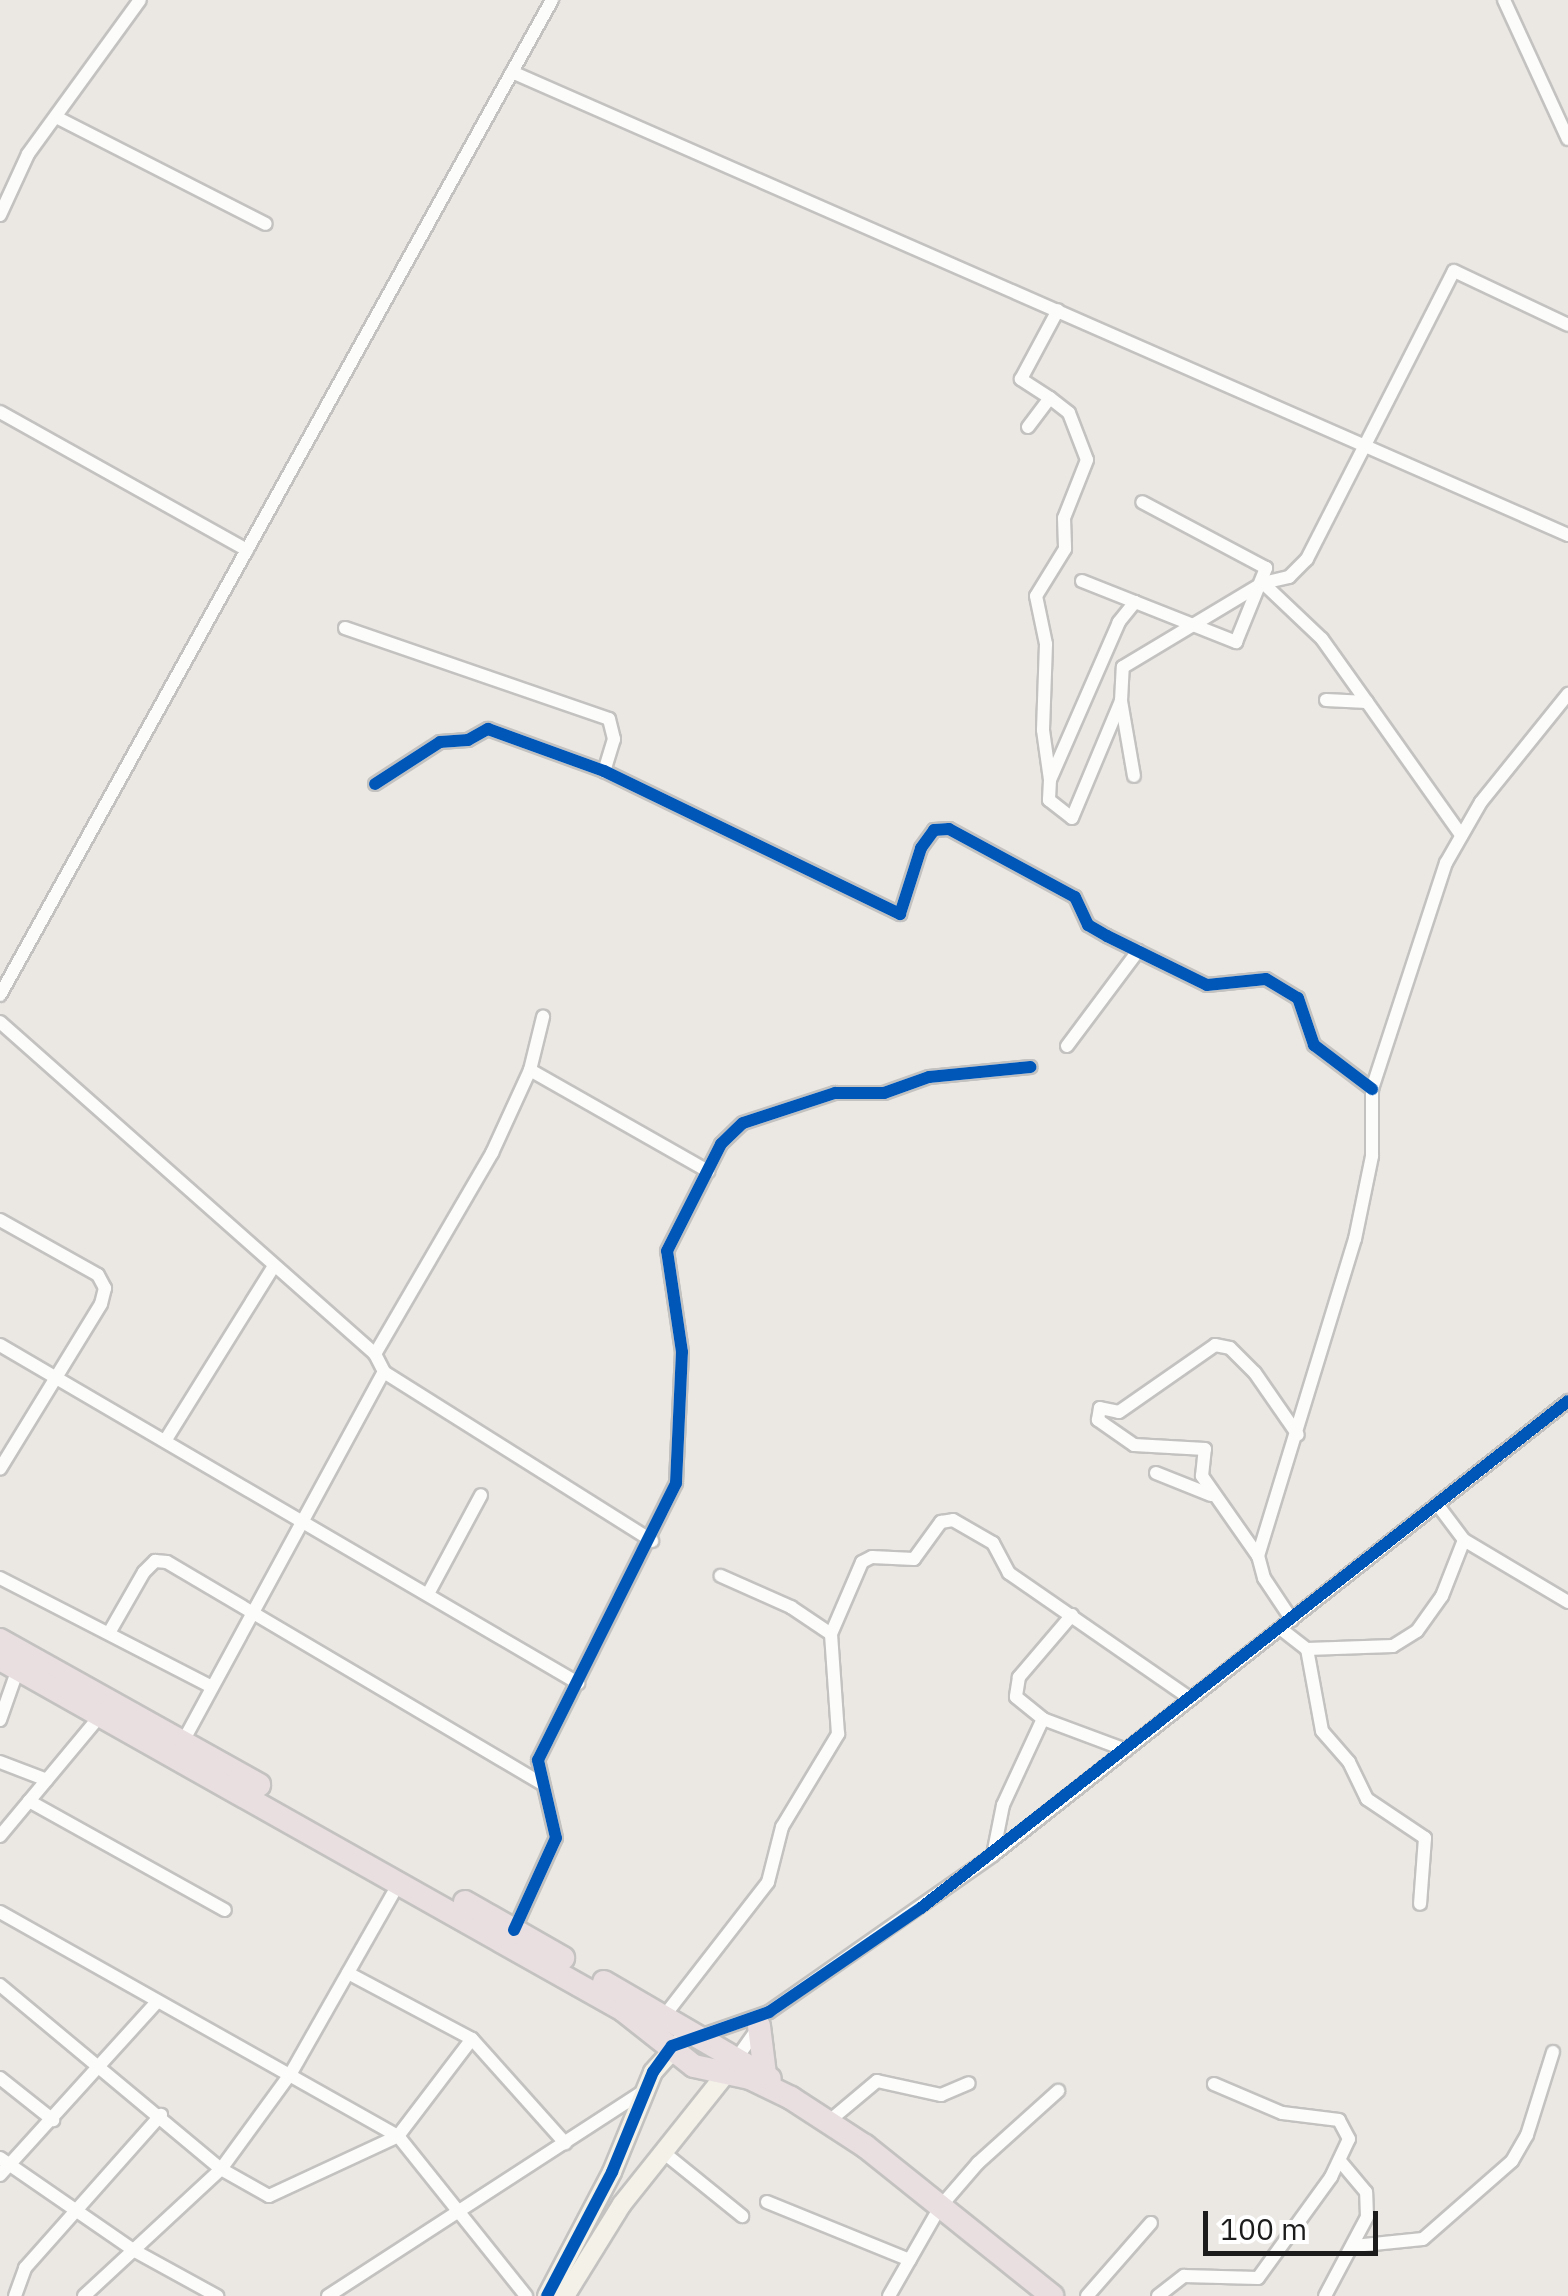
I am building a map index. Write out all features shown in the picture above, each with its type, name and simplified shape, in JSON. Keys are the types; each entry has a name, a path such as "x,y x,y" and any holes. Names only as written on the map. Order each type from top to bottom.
{"highway":[{"path":"0,1640 400,1882 623,2010 694,2066 733,2064 765,2074 790,2098"},
{"path":"9,1664 100,1716 179,1749 703,2035 733,2064 828,2122 1052,2296"},
{"path":"764,2019 765,2074"}],"street":[{"path":"0,215 28,154 58,118 140,0"},
{"path":"0,995 552,0"},
{"path":"1504,0 1568,139"},
{"path":"512,72 1058,310 1364,450 1568,536"},
{"path":"58,118 266,224"},
{"path":"1134,776 1121,701 1123,667 1264,583 1289,577 1307,559 1454,270 1568,325"},
{"path":"1058,310 1021,379 1069,413 1087,460 1064,518 1065,549 1036,596 1046,644 1043,730 1049,800 1072,818 1121,701"},
{"path":"1028,427 1050,398"},
{"path":"0,412 247,550"},
{"path":"1082,582 1236,642 1264,583 1266,568 1142,502"},
{"path":"1264,583 1322,639 1461,835"},
{"path":"1050,780 1119,622 1135,602"},
{"path":"344,628 608,720 614,739 604,771"},
{"path":"1258,1556 1298,1435 1364,1199 1377,1111 1372,1089 1436,887 1461,835 1568,694"},
{"path":"1326,700 1368,702"},
{"path":"375,784 440,742 468,740 488,729 604,771 900,914 921,848 934,830 949,829 1075,898 1088,924 1207,985 1266,979 1298,998 1314,1045 1372,1089"},
{"path":"1067,1046 1138,951"},
{"path":"375,1354 458,1220 530,1070 543,1017"},
{"path":"0,1022 375,1354 384,1372 652,1541"},
{"path":"514,1930 556,1838 538,1760 652,1541 680,1464 682,1352 667,1251 730,1132 743,1122 835,1093 884,1093 929,1078 1031,1068"},
{"path":"530,1070 708,1171"},
{"path":"0,1220 98,1276 104,1288 57,1378 0,1469"},
{"path":"165,1441 274,1266"},
{"path":"0,1345 578,1683"},
{"path":"1211,1496 1202,1476 1205,1450 1134,1445 1098,1420 1100,1408 1120,1412 1214,1345 1230,1348 1254,1373 1298,1435"},
{"path":"179,1749 384,1372"},
{"path":"565,2296 663,2152 764,2019 994,1855 1568,1401"},
{"path":"1156,1473 1211,1496 1236,1516 1258,1556 1286,1624 1308,1649 1329,1742 1349,1762 1367,1799 1425,1838 1420,1904"},
{"path":"428,1594 481,1495"},
{"path":"1437,1504 1464,1540 1568,1602"},
{"path":"666,2015 768,1882 789,1812 832,1752 840,1715 830,1634 862,1562 872,1556 914,1559 946,1520 993,1542 1009,1573 1191,1699"},
{"path":"1308,1649 1393,1646 1416,1631 1442,1596 1464,1540"},
{"path":"109,1634 155,1561 253,1611 362,1683 542,1784"},
{"path":"721,1576 792,1608 830,1634"},
{"path":"0,1578 212,1687"},
{"path":"1072,1616 1014,1686 1023,1706 1043,1719 1126,1750"},
{"path":"0,1720 9,1664"},
{"path":"0,1836 100,1716"},
{"path":"994,1855 1003,1805 1043,1719"},
{"path":"0,1762 47,1780"},
{"path":"29,1801 225,1910"},
{"path":"84,2296 221,2169 291,2074 400,1882"},
{"path":"0,1912 155,2004 291,2074 398,2136 526,2296"},
{"path":"348,1973 472,2039 565,2143"},
{"path":"0,1985 221,2169 277,2195 398,2136 472,2039"},
{"path":"155,2004 53,2120 3,2166 77,2209 193,2291 216,2296"},
{"path":"546,2296 612,2172 645,2090 672,2046 764,2019"},
{"path":"1354,2246 1423,2239 1512,2162 1527,2136 1553,2052"},
{"path":"0,2078 53,2120"},
{"path":"828,2122 876,2081 942,2095 969,2083"},
{"path":"1158,2296 1184,2276 1258,2278 1340,2161 1350,2132 1344,2122 1272,2110 1214,2084"},
{"path":"328,2296 645,2090"},
{"path":"889,2296 940,2207 978,2162 1058,2091"},
{"path":"15,2296 25,2268 161,2116"},
{"path":"663,2152 742,2216"},
{"path":"1325,2296 1354,2246 1368,2201 1340,2161"},
{"path":"767,2202 910,2260"},
{"path":"1087,2296 1151,2223"}],"cycle path":[{"path":"375,784 440,742 468,740 488,729 604,771 900,914 921,848 934,830 949,829 1075,897 1088,925 1207,985 1266,979 1298,998 1314,1045 1372,1089"},
{"path":"514,1930 556,1838 538,1760 676,1483 682,1352 667,1251 721,1144 743,1123 835,1093 884,1093 929,1077 1031,1067"},
{"path":"547,2296 612,2172 653,2072 672,2046 769,2012 921,1908 1568,1401"}]}
